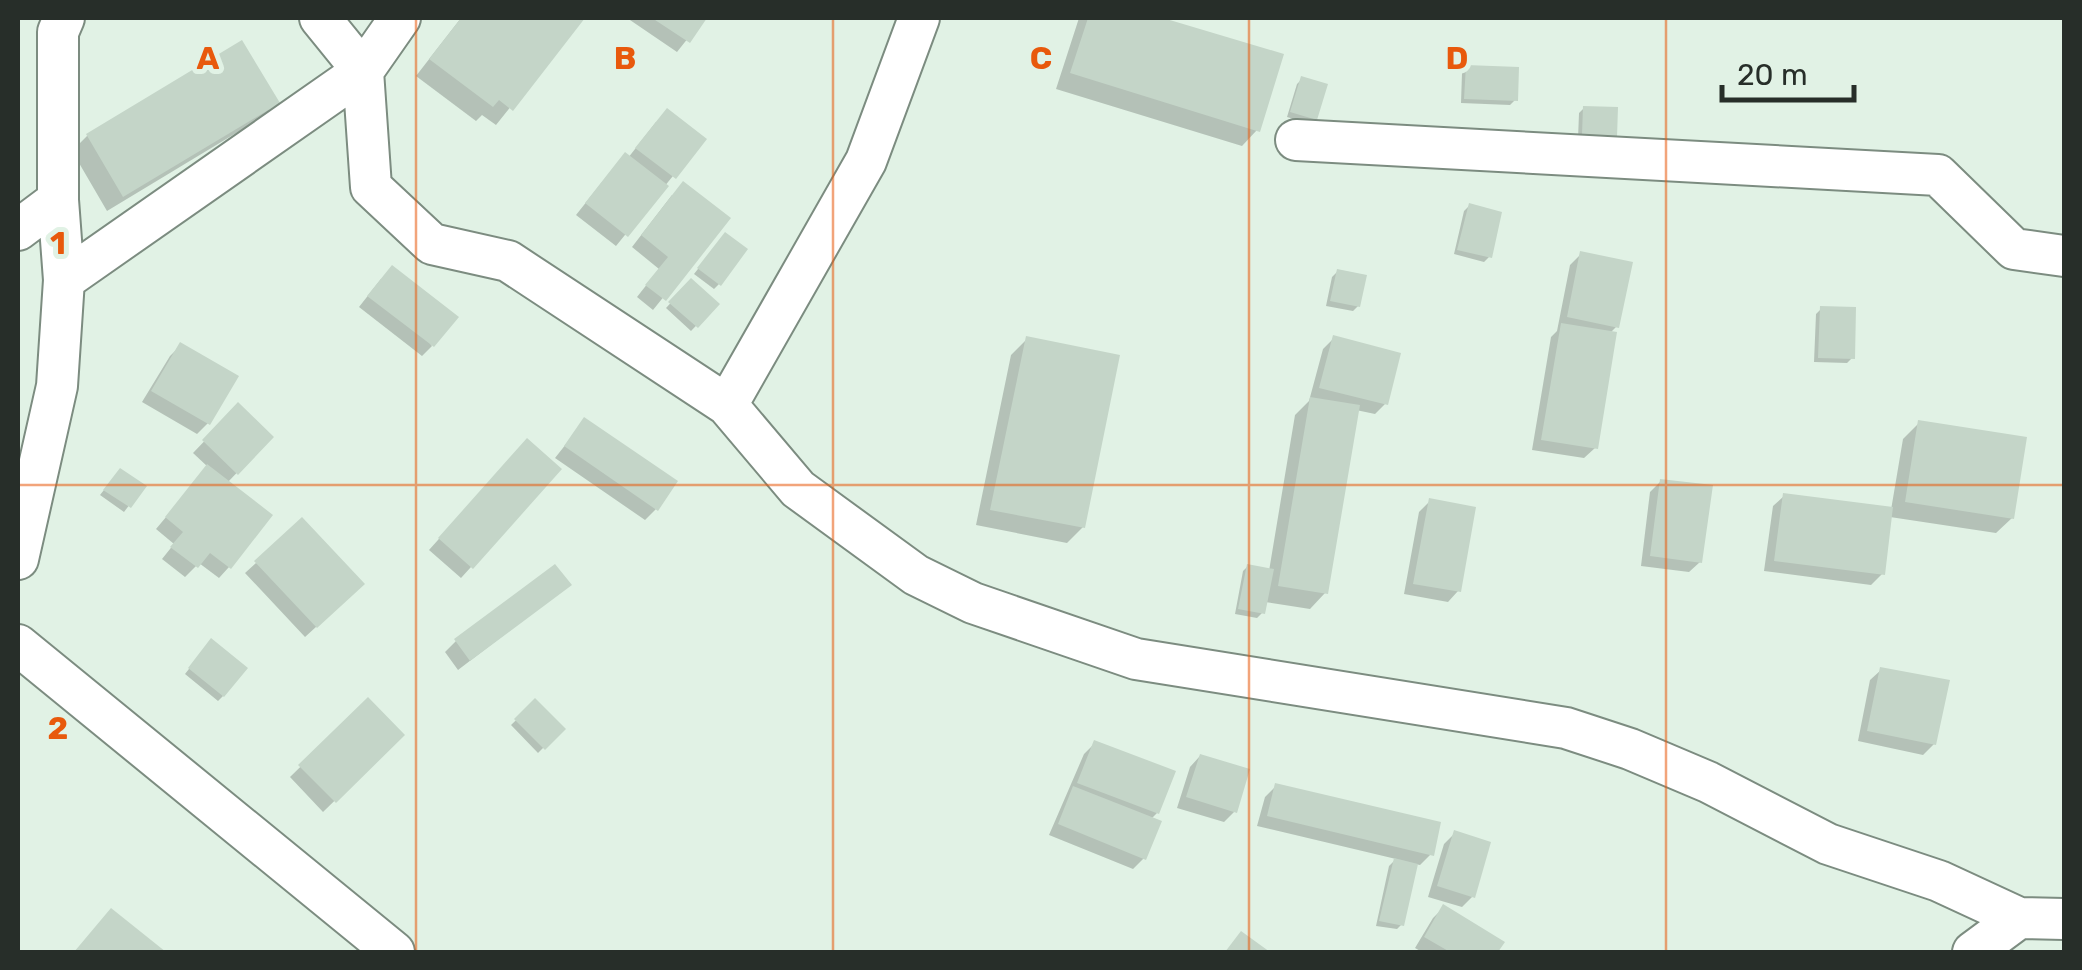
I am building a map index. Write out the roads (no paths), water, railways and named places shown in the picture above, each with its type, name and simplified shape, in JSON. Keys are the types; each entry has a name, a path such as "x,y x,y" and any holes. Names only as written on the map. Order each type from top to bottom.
{"street":[{"path":"18,559 57,386 64,280 58,200 58,32 64,18"},
{"path":"320,18 364,71 371,186 432,244 508,261 727,405 798,489 916,575 973,603 1136,659 1566,728 1630,748 1708,782 1828,844 1938,881 2019,918 2064,919"},
{"path":"64,280 364,71 400,18"},
{"path":"727,405 866,161 919,18"},
{"path":"1296,140 1938,175 2014,249 2064,256"},
{"path":"18,230 58,200"},
{"path":"18,646 394,952"},
{"path":"1972,952 2019,918"}]}
